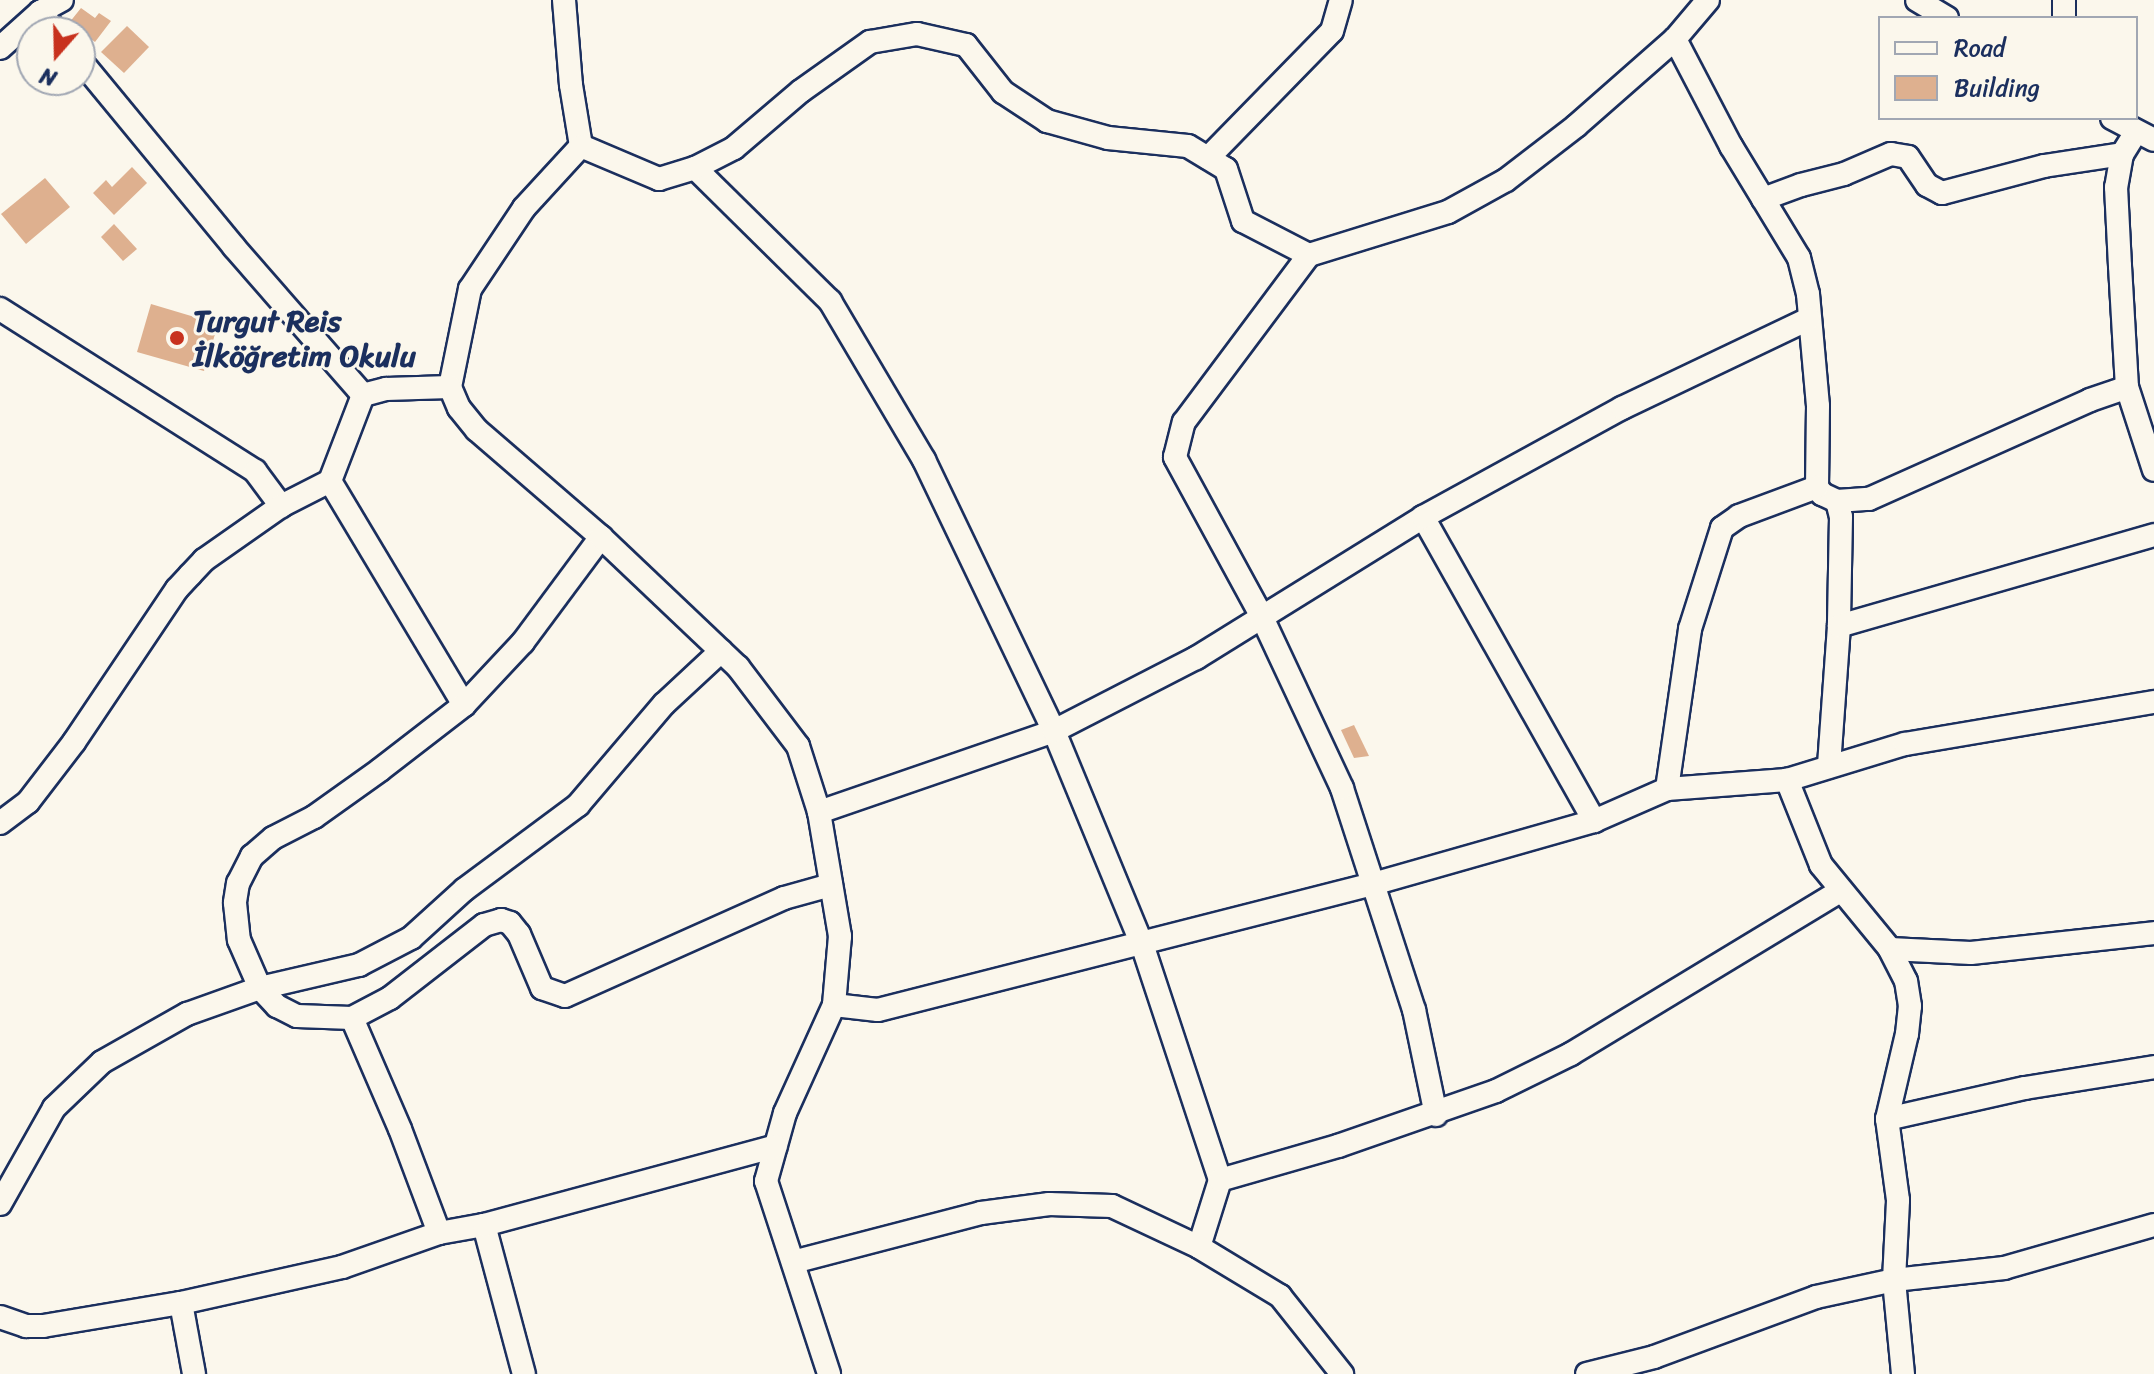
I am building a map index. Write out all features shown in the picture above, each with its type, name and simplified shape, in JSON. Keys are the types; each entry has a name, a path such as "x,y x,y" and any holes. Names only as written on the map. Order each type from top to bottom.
{"street":[{"path":"0,48 40,12 62,0"},
{"path":"564,0 571,85 581,146"},
{"path":"1208,158 1332,31 1341,0"},
{"path":"1436,1115 1414,1010 1342,788 1261,615 1175,457 1184,422 1309,255 1448,212 1506,180 1576,126 1675,39 1708,0"},
{"path":"1917,0 1944,16"},
{"path":"40,12 43,16"},
{"path":"581,146 659,179 695,168 734,148 801,91 870,42 917,34 966,45 1003,92 1047,121 1108,138 1188,146 1226,169 1243,221 1309,255"},
{"path":"1675,39 1799,258 1808,294 1818,406 1817,487 1822,494 1837,501 1869,499 2090,400 2127,387"},
{"path":"96,79 234,247 363,395"},
{"path":"1763,199 1844,174 1891,154 1908,157 1927,185 1942,193 2044,166 2122,154 2145,136 2116,120"},
{"path":"581,146 524,208 470,289 450,387 459,408 477,430 601,537 738,667 798,746 819,812 840,936 834,1005 785,1113 766,1181 829,1374"},
{"path":"2122,154 2116,187 2127,387 2154,470"},
{"path":"695,168 830,301 924,460 1054,731 1142,944 1220,1180 1199,1247"},
{"path":"0,309 255,471 281,506"},
{"path":"819,812 1054,731 1196,658 1423,517 1622,408 1809,319"},
{"path":"363,395 386,389 450,387"},
{"path":"0,823 28,802 74,742 177,589 204,560 281,506 330,481 363,395"},
{"path":"330,481 464,705"},
{"path":"1667,789 1690,629 1722,528 1739,516 1817,487"},
{"path":"1829,767 1839,626 1841,517 1837,501"},
{"path":"1423,517 1594,821"},
{"path":"1839,626 2154,535"},
{"path":"601,537 523,642 464,705 380,770 314,817 273,838 252,856 238,883 235,903 239,940 260,988 277,1006 297,1016 352,1018 390,998 484,925 501,920 510,923 519,934 542,988 565,996 784,898 831,885"},
{"path":"0,1204 40,1128 86,1075 164,1025 260,988 359,965 411,938 465,889 578,805 664,704 721,651"},
{"path":"834,1005 878,1010 1142,944 1373,884 1594,821 1667,789 1787,780 1905,744 2154,702"},
{"path":"1787,780 1821,865 1890,949 1906,981 1910,1006 1887,1119 1898,1200 1894,1280 1903,1374"},
{"path":"1220,1180 1436,1115 1496,1091 1571,1054 1840,891"},
{"path":"1890,949 1980,952 2154,933"},
{"path":"352,1018 400,1129 439,1233"},
{"path":"1887,1119 2025,1088 2154,1067"},
{"path":"0,1317 26,1326 43,1326 181,1303 342,1267 439,1233 484,1225 776,1146"},
{"path":"793,1262 981,1213 1049,1204 1112,1206 1199,1247 1280,1296 1342,1374"},
{"path":"484,1225 524,1374"},
{"path":"1587,1374 1654,1357 1816,1297 1894,1280 2004,1268 2154,1225"},
{"path":"181,1303 194,1374"}],"building":[{"path":"81,8 92,16 75,16"},
{"path":"99,13 111,21 96,41 96,17"},
{"path":"127,26 149,47 124,73 101,52"},
{"path":"132,167 147,183 114,215 93,193 106,180 112,187"},
{"path":"45,178 70,207 26,244 1,214"},
{"path":"114,224 137,249 123,261 101,237"},
{"name":"Turgut Reis İlköğretim Okulu","path":"151,304 218,324 204,371 137,352"},
{"path":"1354,725 1369,756 1354,758 1341,730"}],"place":[{"name":"Turgut Reis İlköğretim Okulu","path":"177,338"}]}
